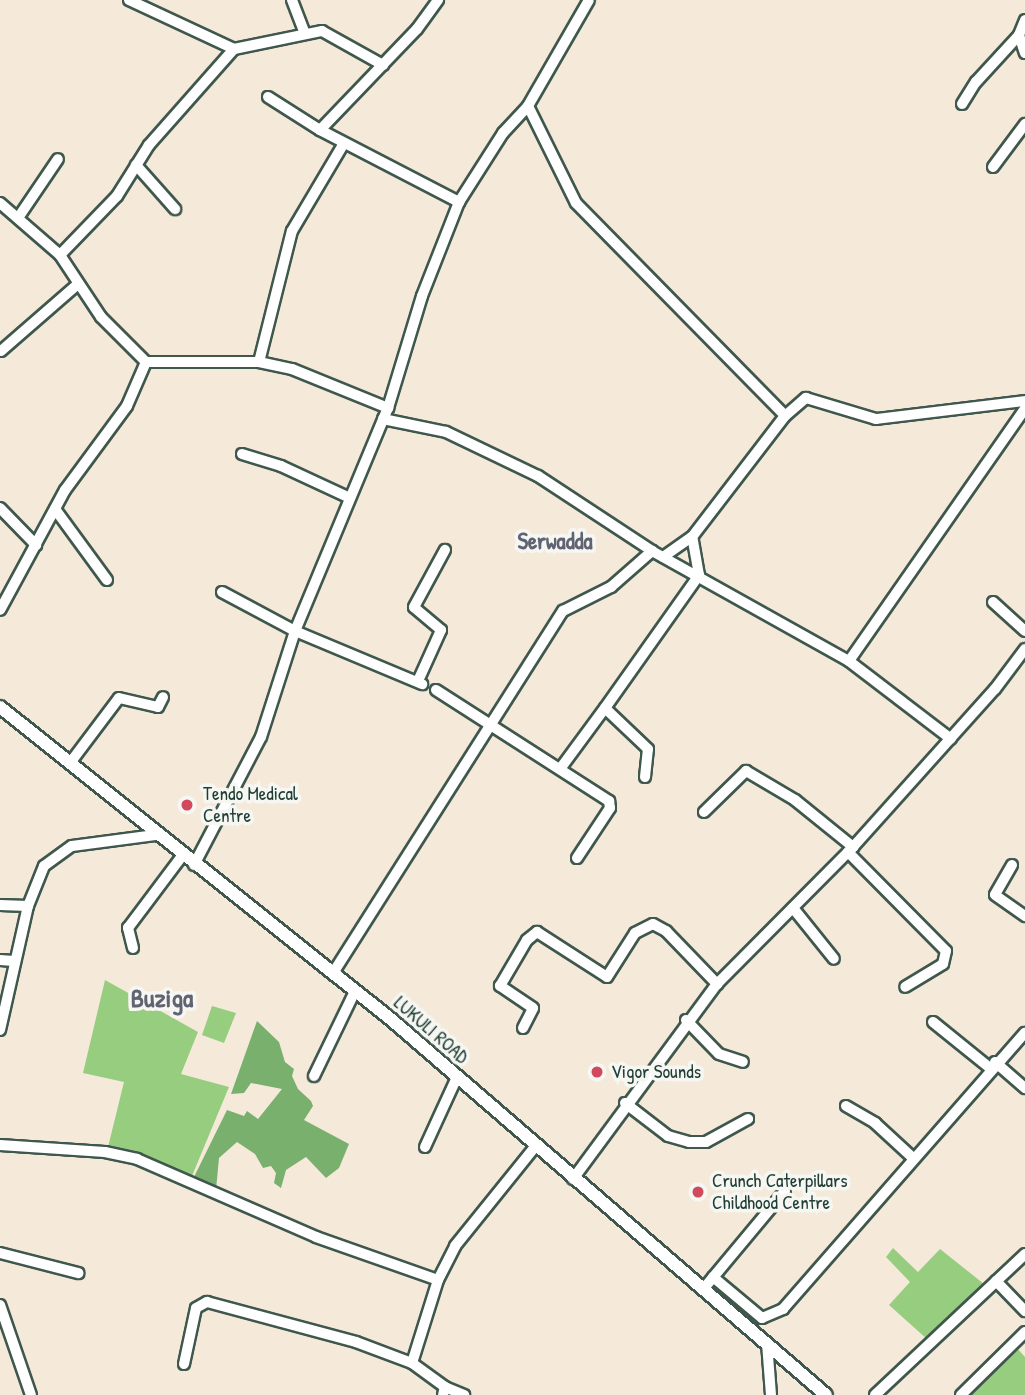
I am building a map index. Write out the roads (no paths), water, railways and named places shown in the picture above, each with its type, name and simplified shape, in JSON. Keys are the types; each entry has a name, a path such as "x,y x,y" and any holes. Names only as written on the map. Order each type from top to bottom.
{"street":[{"path":"129,0 150,4 234,49"},
{"path":"292,0 304,32"},
{"path":"320,130 383,65 438,0"},
{"path":"194,865 261,737 295,631 386,414 422,296 459,202 503,133 528,106 589,0"},
{"path":"962,104 976,82 1019,35 1025,20"},
{"path":"60,255 117,196 136,165 234,49 304,32 322,31 383,65"},
{"path":"1019,35 1025,53"},
{"path":"268,97 320,130 459,202"},
{"path":"528,106 576,203 785,416"},
{"path":"993,167 1025,124"},
{"path":"259,362 292,231 344,143"},
{"path":"18,218 58,159"},
{"path":"136,165 175,209"},
{"path":"0,203 60,255 101,317 146,362 259,362 292,369 386,414 446,432 475,445 538,476 652,551 849,661 951,739"},
{"path":"1,351 78,284"},
{"path":"0,610 55,509 127,406 146,362"},
{"path":"663,557 692,537 785,416 806,398 876,419 1024,402"},
{"path":"849,661 1024,402"},
{"path":"242,454 268,460 350,498"},
{"path":"0,508 36,545"},
{"path":"55,509 107,580"},
{"path":"559,769 699,575 692,537"},
{"path":"222,592 295,631 420,683 441,630 414,607 445,550"},
{"path":"333,974 564,611 611,587 652,551"},
{"path":"993,602 1025,631"},
{"path":"573,1179 686,1020 717,984 850,849 951,739 1025,649"},
{"path":"436,690 559,769 610,806 577,858"},
{"path":"71,763 119,698 158,707 163,697"},
{"name":"LUKULI ROAD","path":"0,707 155,835 355,991 573,1179 709,1282 767,1343 826,1395"},
{"path":"605,708 648,749 645,777"},
{"path":"704,812 746,771 796,800 850,849 946,951 943,964 905,987"},
{"path":"0,1030 14,961 39,873 60,852 72,846 155,835"},
{"path":"133,948 128,928 182,856"},
{"path":"1012,865 995,895 1025,916"},
{"path":"0,905 28,906"},
{"path":"793,908 834,959"},
{"path":"523,1028 533,1008 500,986 527,940 537,932 607,977 635,933 653,924 666,931 717,984"},
{"path":"0,960 14,961"},
{"path":"314,1076 355,991"},
{"path":"686,1020 719,1054 743,1062"},
{"path":"933,1022 1025,1088"},
{"path":"785,1191 709,1282 762,1318 783,1309 993,1065 1025,1033"},
{"path":"425,1147 457,1077"},
{"path":"625,1103 668,1136 689,1142 706,1142 748,1119"},
{"path":"846,1106 876,1123 913,1158"},
{"path":"0,1145 105,1152 137,1159 316,1237 438,1280"},
{"path":"412,1363 438,1280 455,1246 535,1147"},
{"path":"0,1253 78,1273"},
{"path":"876,1395 1025,1254"},
{"path":"996,1281 1025,1311"},
{"path":"184,1364 196,1308 207,1302 356,1342 412,1363 444,1391 464,1395"},
{"path":"0,1305 31,1395"},
{"path":"961,1395 1025,1332"},
{"path":"767,1343 771,1395"}],"place":[{"name":"Tendo Medical Centre","path":"187,805"},
{"name":"Vigor Sounds","path":"597,1072"},
{"name":"Crunch Caterpillars Childhood Centre","path":"698,1192"}],"district":[{"name":"Serwadda","path":"555,541"},
{"name":"Buziga","path":"162,998"}]}
